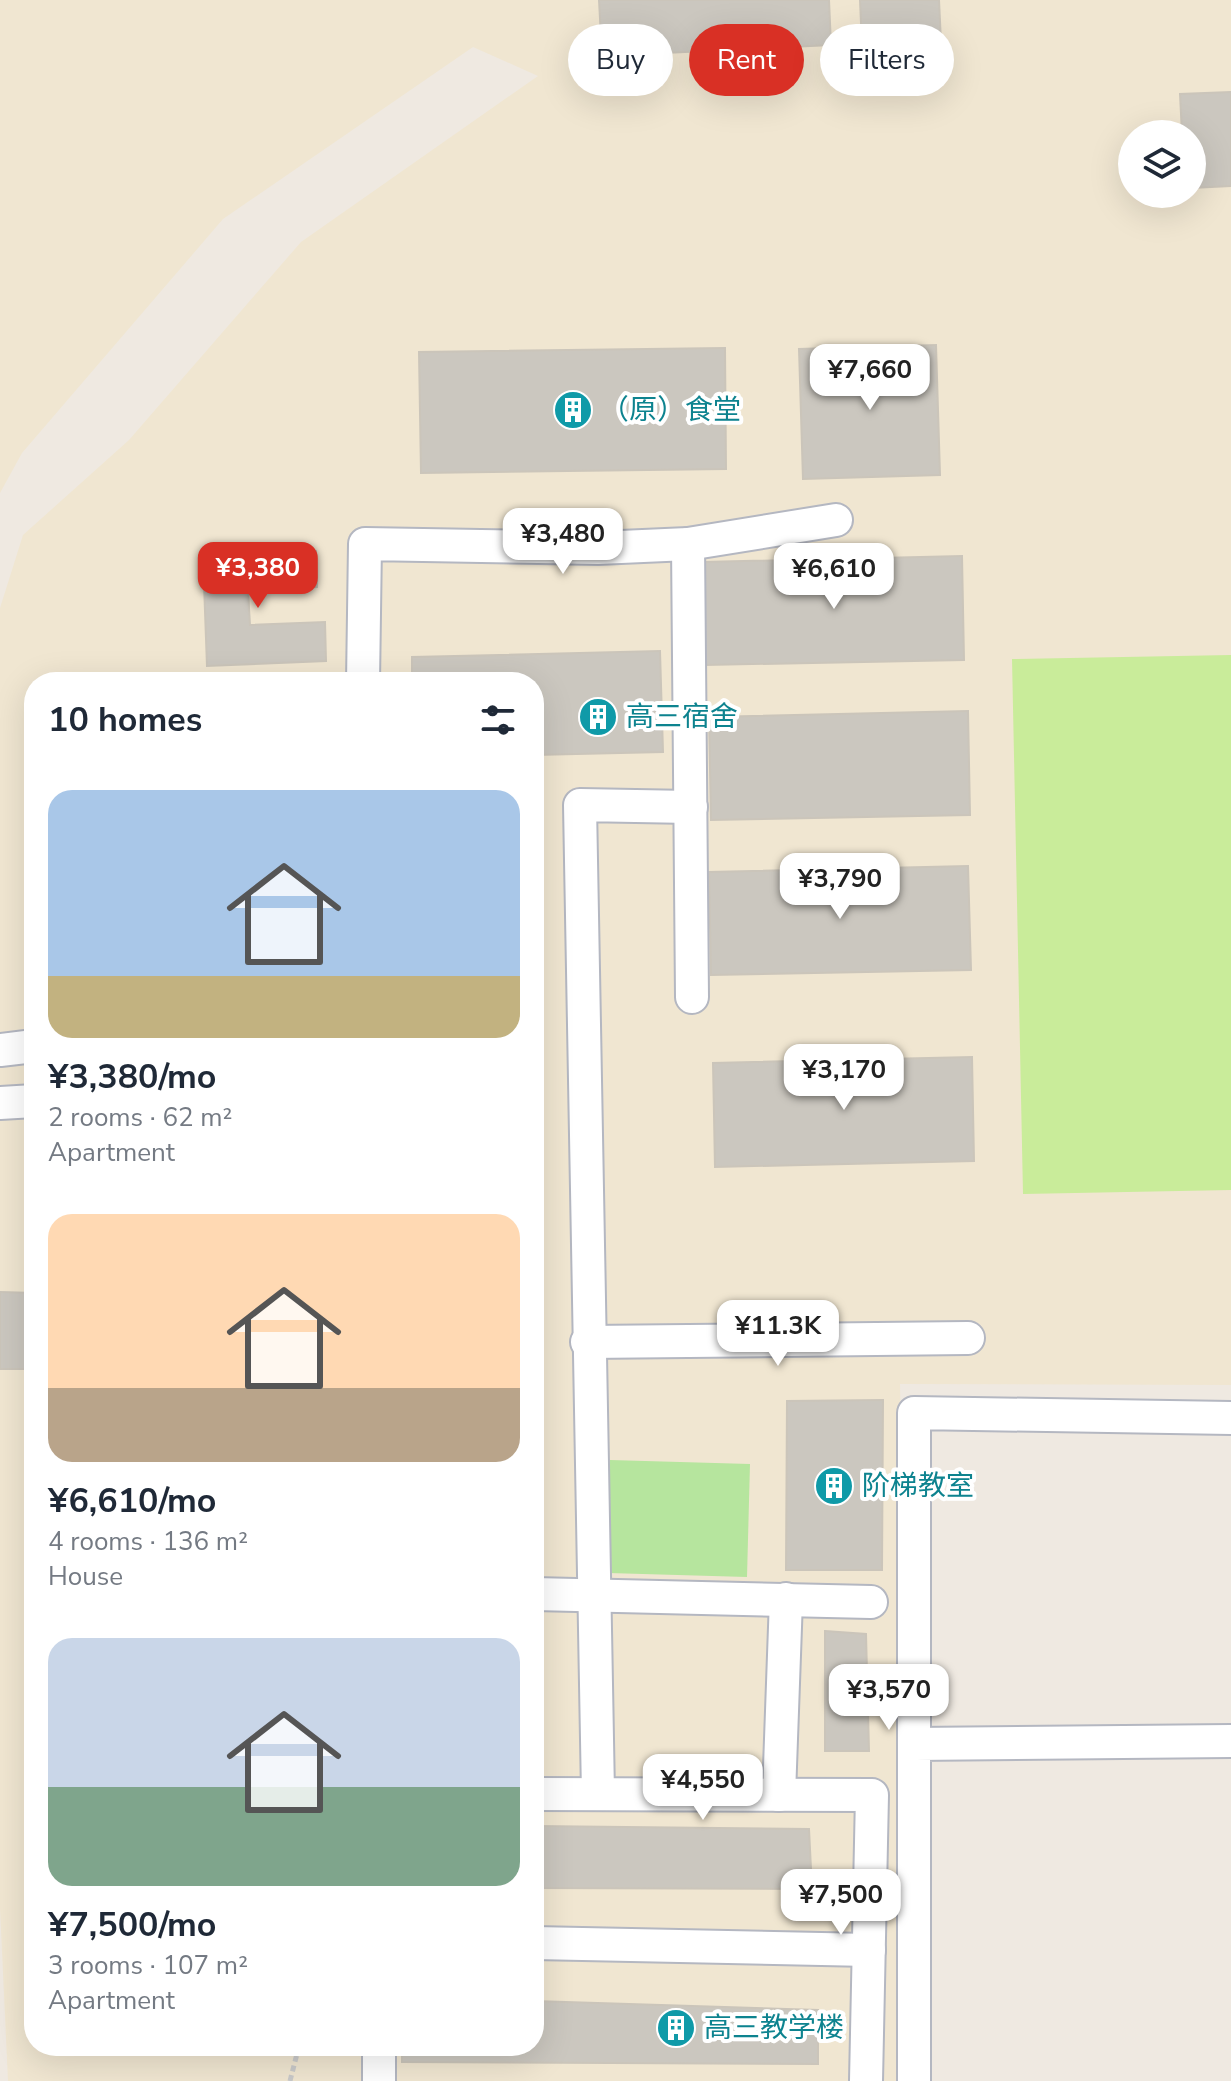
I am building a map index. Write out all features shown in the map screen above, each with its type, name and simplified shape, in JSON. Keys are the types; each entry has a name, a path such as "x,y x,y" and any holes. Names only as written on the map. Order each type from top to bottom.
{"street":[{"path":"363,672 365,544 598,548 688,544 836,520"},
{"path":"688,544 692,997"},
{"path":"598,1794 587,1342 580,805 691,807"},
{"path":"0,1050 24,1047"},
{"path":"0,1103 24,1102"},
{"path":"587,1342 968,1338"},
{"path":"914,2081 914,1413 1231,1418"},
{"path":"544,1594 871,1602"},
{"path":"779,1795 786,1599"},
{"path":"914,1744 1231,1741"},
{"path":"544,1794 872,1795 866,2081"},
{"path":"544,1943 869,1950"},
{"path":"379,2056 379,2081"}],"path":[{"path":"290,2081 296,2056"}],"shaded area":[{"path":"0,0 1231,0 1231,1385 900,1384 913,2081 8,2081 0,1908 0,608 23,535 129,440 301,242 538,76 473,47 223,219 22,453 0,493"}],"green space":[{"path":"1231,655 1231,1190 1023,1194 1012,659"},
{"path":"610,1460 750,1464 747,1577 608,1573"}],"building":[{"path":"599,0 829,0 830,24 820,24 820,46 804,46 804,24 689,24 689,52 673,53 673,24 600,24"},
{"path":"860,0 939,0 940,24 861,24"},
{"path":"1231,92 1231,186 1206,187 1206,120 1181,120 1180,94"},
{"path":"936,345 940,475 803,479 799,349"},
{"name":"（原）食堂","path":"725,348 726,469 421,473 419,352"},
{"path":"316,551 317,587 248,591 250,625 325,622 326,661 207,666 203,556"},
{"path":"962,556 964,660 705,665 703,562"},
{"name":"高三宿舍","path":"660,651 663,752 544,755 544,672 412,672 412,657"},
{"path":"968,711 970,815 711,820 709,717"},
{"path":"968,866 971,970 711,975 709,872"},
{"path":"972,1057 974,1161 715,1167 713,1063"},
{"path":"0,1292 24,1293 24,1369 0,1369"},
{"name":"阶梯教室","path":"883,1400 882,1570 786,1570 787,1401"},
{"path":"825,1631 866,1634 869,1751 825,1751"},
{"path":"544,1826 809,1829 812,1889 544,1888"},
{"name":"高三教学楼","path":"544,2001 818,2010 818,2064 402,2062 402,2056 544,2056"}],"place":[{"name":"（原）食堂","path":"573,410"},
{"name":"高三宿舍","path":"598,717"},
{"name":"阶梯教室","path":"834,1486"},
{"name":"高三教学楼","path":"676,2028"}]}
